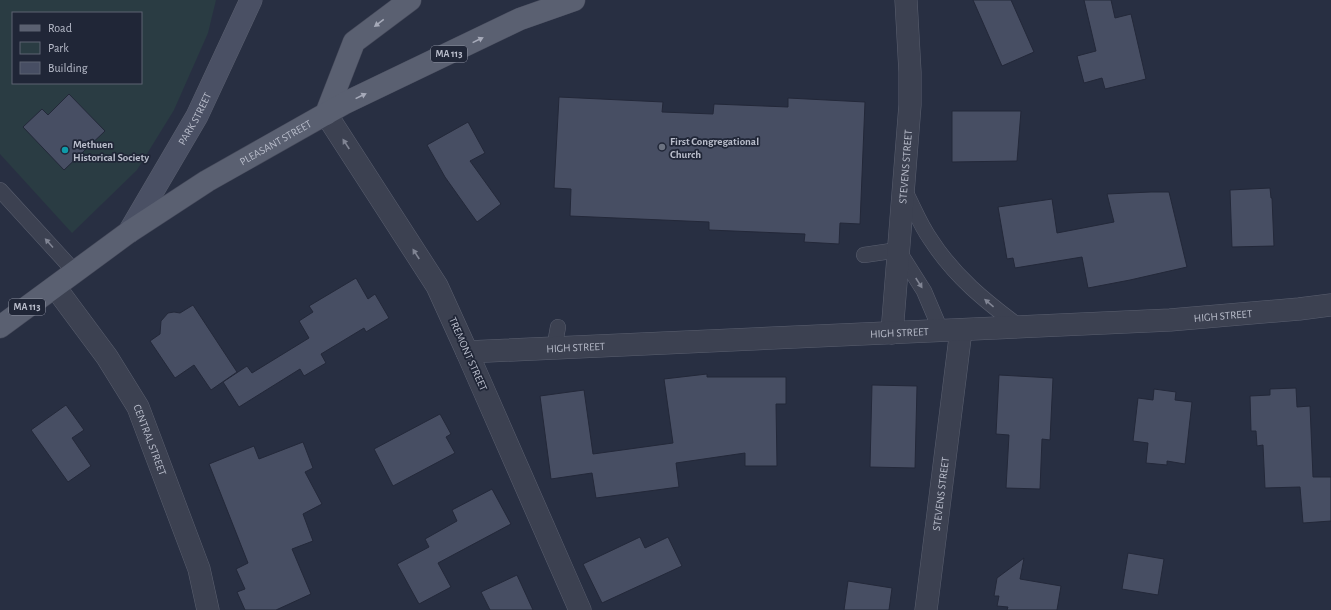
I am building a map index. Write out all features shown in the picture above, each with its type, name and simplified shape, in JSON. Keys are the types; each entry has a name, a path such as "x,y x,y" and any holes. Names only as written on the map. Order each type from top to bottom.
{"main road":[{"name":"PARK STREET","path":"129,232 197,116 251,0"},
{"path":"326,114 354,42 410,0"},
{"name":"PLEASANT STREET","path":"0,327 129,232 206,181 345,103 520,20 574,0"}],"street":[{"name":"STEVENS STREET","path":"892,333 910,105 910,72 906,0"},
{"name":"TREMONT STREET","path":"326,114 437,286 580,610"},
{"name":"CENTRAL STREET","path":"55,287 107,357 138,407 199,569 208,610"},
{"name":"HIGH STREET","path":"467,352 1170,320 1299,310 1331,305"},
{"name":"STEVENS STREET","path":"926,610 951,330"}],"lane":[{"path":"903,187 930,240 961,279 991,306 1020,327"},
{"path":"0,190 75,272"},
{"path":"864,255 898,250 951,330"},
{"path":"554,349 558,327"}],"green space":[{"path":"0,0 216,0 208,33 174,110 137,170 72,233 0,154"}],"building":[{"path":"973,0 1011,0 1034,52 1002,66"},
{"path":"1084,0 1111,0 1115,18 1131,14 1146,79 1105,89 1102,78 1084,83 1077,56 1096,51"},
{"name":"Methuen Historical Society","path":"69,94 105,131 64,170 23,127 42,109 48,115"},
{"name":"First Congregational Church","path":"559,97 663,102 662,112 713,114 714,104 788,107 788,98 865,102 860,224 840,223 839,244 804,242 805,234 709,230 709,222 570,216 571,189 554,188"},
{"path":"952,111 1021,111 1017,161 952,162"},
{"path":"468,122 485,153 470,161 501,204 477,222 445,177 427,145"},
{"path":"1270,188 1272,198 1274,246 1232,247 1230,190"},
{"path":"1169,192 1187,267 1088,288 1082,257 1015,268 1013,258 1007,259 998,207 1052,199 1057,233 1114,222 1107,194"},
{"path":"356,278 368,299 375,294 389,318 366,332 364,328 321,354 326,363 304,376 300,369 239,407 223,382 247,366 252,373 309,338 299,321 313,312 309,306"},
{"path":"193,305 237,372 211,390 194,365 175,378 150,341 160,334 161,321 168,313 180,313"},
{"path":"707,374 707,377 786,377 786,404 776,404 777,466 745,466 745,453 676,463 679,487 596,498 592,473 551,479 540,396 584,390 593,454 673,443 664,379"},
{"path":"999,375 1053,378 1050,440 1042,439 1040,489 1006,488 1009,435 996,434"},
{"path":"872,385 917,386 915,468 870,467"},
{"path":"1296,388 1297,407 1310,406 1313,477 1331,477 1331,521 1303,523 1300,487 1265,488 1263,445 1257,446 1256,431 1251,431 1250,396 1270,395 1270,389"},
{"path":"1154,389 1176,392 1175,400 1192,402 1185,464 1167,461 1167,465 1146,463 1148,443 1133,441 1138,398 1153,400"},
{"path":"66,405 84,430 72,438 91,466 68,482 31,430"},
{"path":"440,414 451,434 446,437 455,453 393,486 374,449"},
{"path":"303,442 313,468 305,472 322,504 303,514 313,541 292,549 311,594 276,610 245,610 237,592 245,589 236,569 248,563 209,464 254,446 259,459"},
{"path":"492,489 511,524 438,563 451,587 419,604 397,564 429,547 425,539 457,521 452,510"},
{"path":"640,537 645,548 668,537 682,566 602,603 583,564"},
{"path":"1128,553 1164,559 1158,595 1122,589"},
{"path":"1024,558 1020,579 1061,586 1057,610 1007,610 1008,607 997,606 999,596 994,596 997,578"},
{"path":"517,575 533,610 490,610 481,592"},
{"path":"848,581 892,588 889,610 844,610"}],"place":[{"name":"First Congregational Church","path":"662,147"},
{"name":"Methuen Historical Society","path":"65,150"}]}
